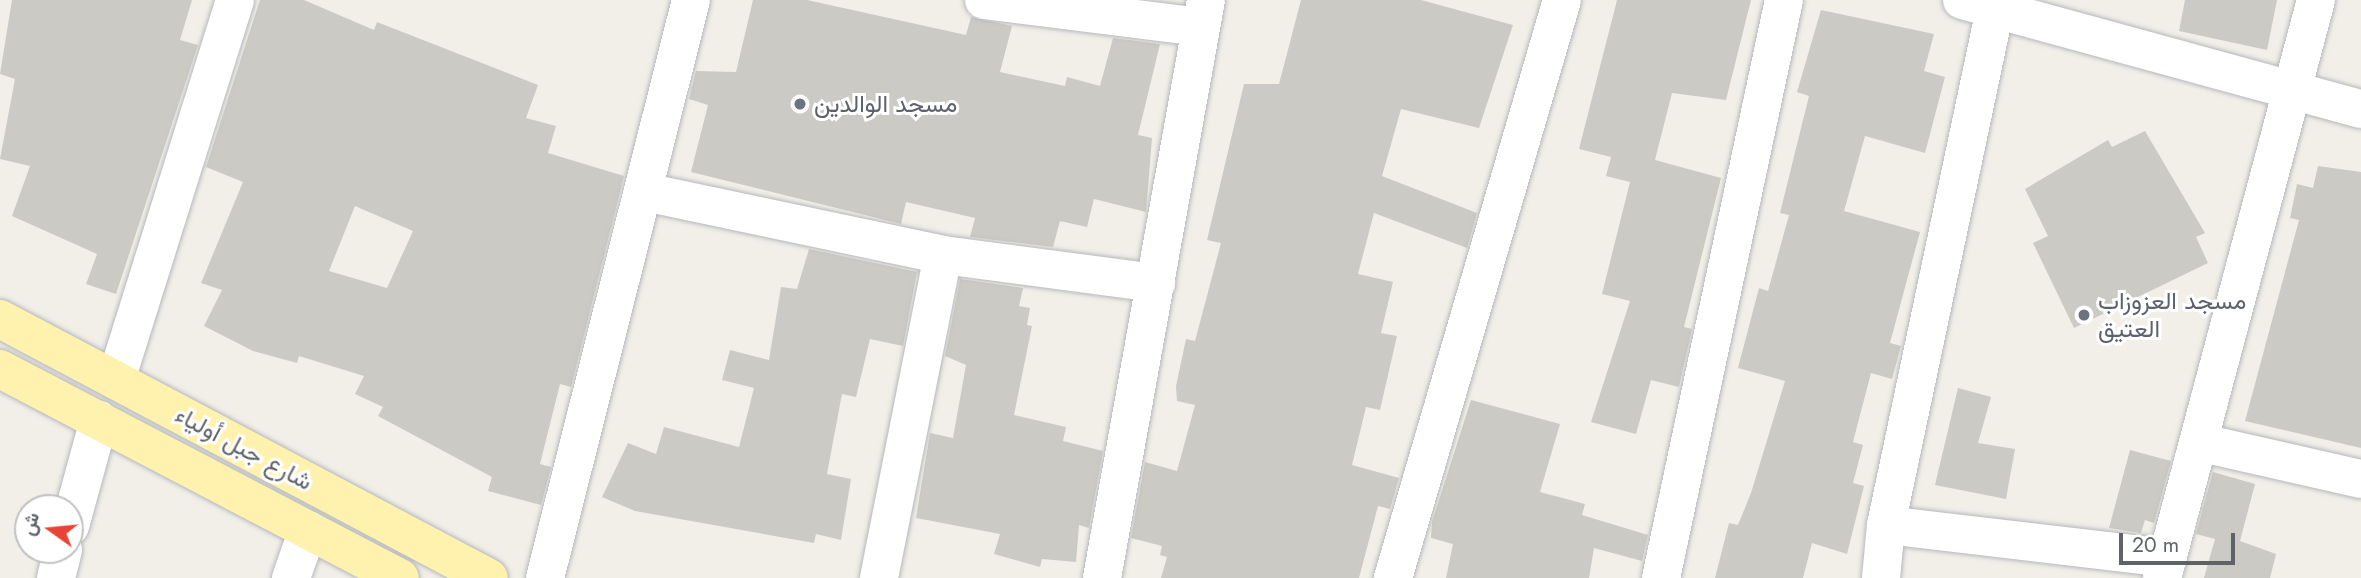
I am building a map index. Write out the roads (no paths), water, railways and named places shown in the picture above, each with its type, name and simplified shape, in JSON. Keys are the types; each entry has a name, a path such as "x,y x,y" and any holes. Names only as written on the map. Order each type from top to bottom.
{"main road":[{"name":"شارع جبل أولياء","path":"0,318 489,578"},
{"name":"شارع جبل أولياء","path":"0,369 400,578"}],"street":[{"path":"116,380 234,0"},
{"path":"545,578 645,192 691,0"},
{"path":"984,0 1203,13 1102,578"},
{"path":"1393,578 1562,0"},
{"path":"1661,578 1784,0"},
{"path":"1886,525 2165,568 2202,443 2316,0"},
{"path":"1881,578 1886,525 2004,7 2361,109"},
{"path":"645,192 943,255 1156,283"},
{"path":"879,578 943,255"},
{"path":"79,494 99,420"},
{"path":"2202,443 2361,479"},
{"path":"291,578 308,530"}],"place":[{"name":"مسجد الوالدين","path":"800,104"},
{"name":"مسجد العزوزاب العتيق","path":"2084,315"}]}
